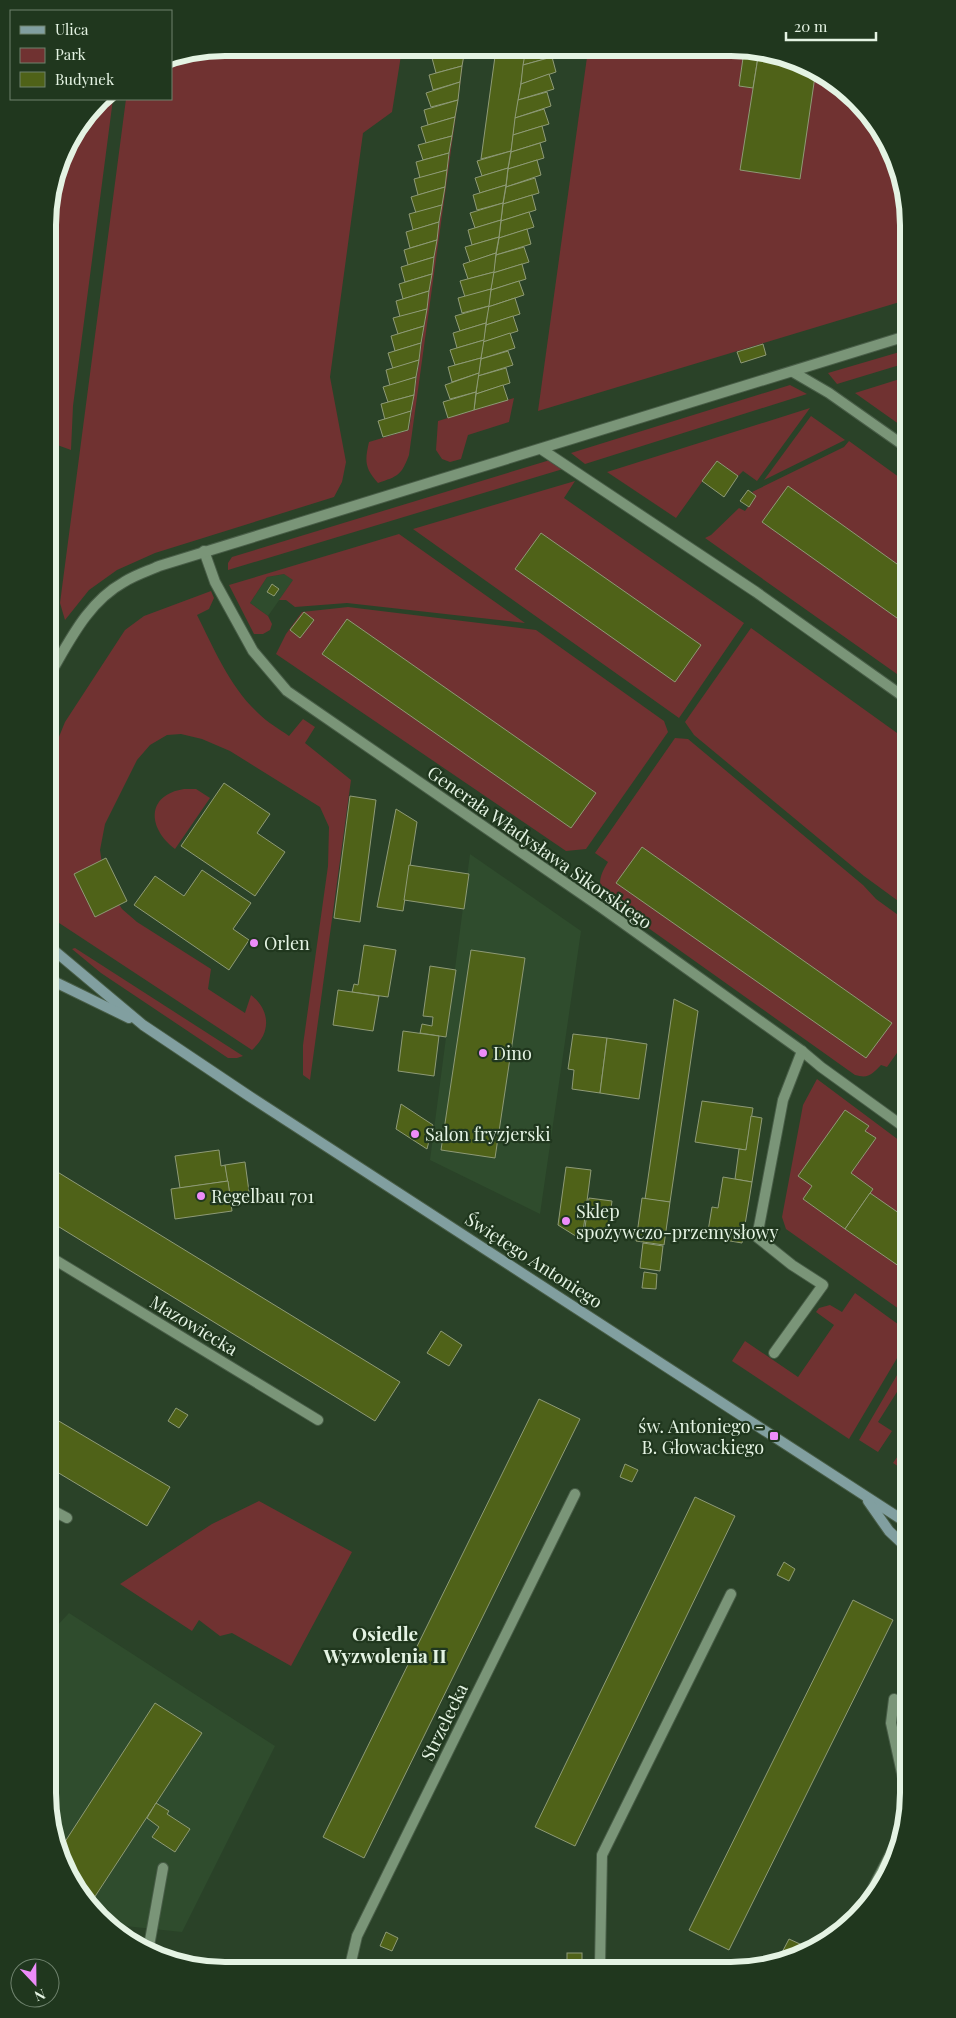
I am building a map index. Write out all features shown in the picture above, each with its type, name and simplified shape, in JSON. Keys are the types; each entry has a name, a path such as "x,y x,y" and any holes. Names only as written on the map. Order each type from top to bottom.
{"street":[{"path":"57,662 77,626 97,603 123,582 159,566 900,338"},
{"path":"793,372 829,394 900,443"},
{"path":"541,448 748,587 900,694"},
{"name":"Generała Władysława Sikorskiego","path":"204,551 215,582 253,651 287,691 594,903 802,1051 899,1124"},
{"name":"Świętego Antoniego","path":"57,952 143,1025 249,1096 899,1518"},
{"name":"Świętego Antoniego","path":"57,983 143,1025"},
{"path":"774,1353 822,1286 757,1237 783,1100 802,1051"},
{"name":"Mazowiecka","path":"56,1261 318,1420"},
{"name":"Strzelecka","path":"351,1962 357,1936 575,1494"},
{"path":"865,1496 889,1531 899,1541"},
{"path":"56,1512 67,1518"},
{"path":"600,1962 602,1854 731,1594"},
{"path":"894,1700 891,1722 899,1759"},
{"path":"149,1943 163,1868"}],"shaded area":[{"path":"284,574 294,579 268,616 250,603 267,577"},
{"path":"470,854 581,931 540,1214 430,1160"},
{"path":"69,1613 275,1746 182,1932 121,1926 98,1904 85,1887 65,1847 58,1815 56,1793 56,1627"}],"green space":[{"path":"225,56 401,56 392,112 363,133 330,377 346,462 342,482 334,497 155,553 117,570 89,590 65,620 60,603 126,100 172,100 172,65 192,59"},
{"path":"464,56 409,455 404,467 398,474 378,483 370,473 367,464 369,442 409,430"},
{"path":"587,56 731,56 764,59 785,65 825,85 858,114 877,141 887,160 894,181 900,225 900,302 538,411"},
{"path":"113,100 73,406 71,450 57,445 57,214 59,192 69,160 85,131 98,114"},
{"path":"900,352 900,365 837,384 828,373"},
{"path":"900,379 900,425 855,393"},
{"path":"790,385 807,394 585,464 571,453"},
{"path":"514,398 509,422 468,435 461,459 450,462 442,459 436,450 438,421"},
{"path":"810,408 757,481 743,471 738,476 717,461 676,518 607,472"},
{"path":"811,416 845,440 764,480"},
{"path":"849,441 900,478 900,676 705,538 711,535 739,508 745,511 756,496 752,492 844,447"},
{"path":"550,460 563,469 228,570 228,563 232,557"},
{"path":"575,481 564,498 744,623 679,718 413,529"},
{"path":"399,534 525,623 347,603 295,607 286,600 279,600 293,580 284,574 267,577 250,603 268,616 272,624 270,630 263,634 254,634 229,585"},
{"path":"211,591 214,598 209,609 197,615 223,667 239,692 262,716 289,736 303,719 315,727 305,743 351,780 310,1080 303,1075 303,1045 328,866 329,827 320,807 230,751 202,739 181,734 167,735 150,745 137,760 105,824 100,850 103,871 112,893 122,909 137,922 211,969 208,989 245,1013 251,995 258,1001 265,1015 266,1022 263,1036 252,1050 57,921 57,743 65,722 125,630 144,616"},
{"path":"348,607 536,630 664,721 668,732 586,849 566,851 276,654 286,634 302,612"},
{"path":"751,628 900,735 900,902 864,876 694,735 685,722"},
{"path":"675,738 688,739 863,885 876,899 900,916 899,1050 887,1067 881,1065 867,1076 855,1075 610,900 600,885 600,880 608,862 595,853"},
{"path":"196,789 210,798 175,849 159,832 155,813 157,805 163,798 172,792"},
{"path":"75,948 243,1056 228,1058 101,973 72,949"},
{"path":"817,1079 899,1141 899,1309 786,1229 782,1217 803,1105"},
{"path":"855,1293 899,1325 899,1354 849,1439 732,1361 745,1341 798,1377 834,1325 816,1312 819,1308 830,1305 842,1312"},
{"path":"899,1371 899,1388 878,1422 892,1431 878,1452 859,1440"},
{"path":"899,1454 899,1467 893,1463"},
{"path":"259,1501 352,1552 291,1666 232,1633 220,1636 199,1620 192,1631 120,1584 212,1524"}],"building":[{"path":"439,56 464,56 462,66 436,73 432,58"},
{"path":"495,56 525,56 511,151 481,159"},
{"path":"525,56 555,56 523,65"},
{"path":"552,57 556,72 521,84 523,65"},
{"path":"743,57 758,58 753,88 739,86"},
{"path":"758,58 785,65 815,79 800,179 740,170"},
{"path":"462,66 460,82 433,90 429,75"},
{"path":"549,74 554,89 518,100 521,84"},
{"path":"460,82 458,100 431,107 426,93"},
{"path":"547,92 551,106 515,118 518,100"},
{"path":"458,100 455,117 428,125 424,110"},
{"path":"544,109 549,124 513,135 515,118"},
{"path":"455,117 452,136 426,143 421,127"},
{"path":"542,126 546,141 511,152 513,135"},
{"path":"452,136 449,153 423,160 418,145"},
{"path":"540,143 544,158 508,169 511,152"},
{"path":"511,151 508,168 482,176 477,161"},
{"path":"449,153 447,170 420,178 416,162"},
{"path":"537,160 541,175 506,187 508,169"},
{"path":"508,168 506,185 480,193 475,178"},
{"path":"447,170 445,187 418,195 414,179"},
{"path":"535,178 539,193 503,204 506,187"},
{"path":"506,185 503,203 477,210 473,195"},
{"path":"445,187 442,205 416,213 411,197"},
{"path":"532,195 536,210 501,221 503,204"},
{"path":"503,203 501,220 475,228 470,213"},
{"path":"442,205 439,222 413,230 409,214"},
{"path":"529,212 534,227 499,238 501,221"},
{"path":"501,220 499,237 472,245 468,230"},
{"path":"439,222 437,240 410,248 406,232"},
{"path":"527,229 531,244 496,255 499,238"},
{"path":"499,237 496,253 470,262 465,247"},
{"path":"437,240 434,257 408,265 404,250"},
{"path":"524,247 529,262 493,273 496,255"},
{"path":"496,253 494,272 468,279 463,264"},
{"path":"434,257 432,274 405,282 401,267"},
{"path":"522,264 526,279 491,290 493,273"},
{"path":"494,272 491,289 465,297 460,281"},
{"path":"432,274 429,291 403,299 399,284"},
{"path":"519,281 524,295 488,307 491,290"},
{"path":"491,289 489,306 462,313 458,298"},
{"path":"429,291 427,309 400,317 396,301"},
{"path":"515,298 520,314 486,325 488,307"},
{"path":"489,306 486,323 460,331 455,316"},
{"path":"427,309 424,326 398,334 393,318"},
{"path":"513,316 518,331 483,342 486,325"},
{"path":"486,323 484,340 457,348 453,333"},
{"path":"424,326 421,343 395,351 391,336"},
{"path":"510,333 515,348 481,359 483,342"},
{"path":"484,340 481,358 455,365 450,350"},
{"path":"421,343 419,360 393,369 388,353"},
{"path":"763,344 766,355 741,363 737,352"},
{"path":"508,351 513,365 478,376 481,359"},
{"path":"481,358 479,373 452,382 448,367"},
{"path":"419,360 416,377 390,386 386,370"},
{"path":"506,368 510,383 476,394 478,376"},
{"path":"479,373 476,392 450,399 445,385"},
{"path":"416,377 414,395 388,402 383,387"},
{"path":"503,385 508,400 474,410 476,394"},
{"path":"476,392 474,410 448,418 443,402"},
{"path":"414,395 411,411 385,420 381,404"},
{"path":"411,411 408,430 383,437 378,421"},
{"path":"717,461 738,476 724,497 702,481"},
{"path":"788,486 900,566 900,620 762,522"},
{"path":"748,490 756,496 749,507 740,501"},
{"path":"541,533 701,645 675,682 515,569"},
{"path":"272,584 279,589 274,596 267,592"},
{"path":"304,612 314,620 300,638 290,630"},
{"path":"347,619 596,793 571,828 322,654"},
{"path":"224,783 270,814 257,833 285,852 255,896 181,846"},
{"path":"350,796 376,800 360,922 334,918"},
{"path":"396,809 417,822 403,911 377,907"},
{"path":"642,847 892,1023 866,1058 616,883"},
{"path":"106,858 127,901 95,917 74,874"},
{"path":"409,865 469,874 464,909 404,900"},
{"path":"202,870 251,903 233,929 249,940 229,970 134,905 155,876 184,896"},
{"path":"364,945 396,950 388,997 352,992 354,984 358,985"},
{"name":"Dino","path":"471,950 525,958 495,1158 441,1150"},
{"path":"430,966 456,970 446,1037 420,1033 422,1024 432,1026 433,1017 423,1016"},
{"path":"338,990 379,996 373,1031 333,1025"},
{"path":"674,999 698,1011 670,1202 645,1199"},
{"path":"403,1031 439,1036 434,1076 398,1071"},
{"path":"573,1034 607,1038 600,1093 572,1089 574,1070 568,1069"},
{"path":"607,1038 647,1044 639,1099 600,1093"},
{"path":"702,1101 753,1108 746,1150 695,1142"},
{"path":"401,1104 433,1125 427,1149 396,1129"},
{"path":"845,1110 869,1126 865,1131 876,1138 851,1173 873,1189 845,1229 803,1199 812,1186 798,1176"},
{"path":"751,1116 762,1118 752,1182 735,1179 739,1149 746,1150"},
{"path":"219,1150 221,1166 225,1165 228,1181 180,1188 175,1156"},
{"path":"245,1162 250,1199 231,1202 225,1165"},
{"path":"566,1167 591,1170 582,1240 558,1225"},
{"path":"56,1171 400,1382 375,1421 56,1225"},
{"path":"723,1177 752,1182 742,1243 707,1237 712,1207 718,1208"},
{"name":"Regelbau 701","path":"228,1181 232,1211 175,1219 171,1189"},
{"path":"870,1193 899,1213 899,1266 845,1229"},
{"path":"589,1198 612,1201 607,1238 584,1235"},
{"path":"642,1198 670,1202 664,1245 636,1241"},
{"path":"643,1243 663,1246 660,1271 640,1268"},
{"path":"644,1272 657,1274 656,1289 642,1288"},
{"path":"441,1331 462,1345 449,1366 427,1353"},
{"path":"539,1399 580,1419 364,1858 323,1837"},
{"path":"176,1408 188,1415 179,1428 168,1421"},
{"path":"56,1420 170,1487 147,1526 56,1472"},
{"path":"625,1464 638,1470 632,1482 620,1477"},
{"path":"695,1497 735,1516 575,1846 535,1827"},
{"path":"784,1562 795,1569 789,1581 777,1575"},
{"path":"853,1600 893,1620 729,1950 689,1930"},
{"path":"155,1703 202,1733 94,1898 74,1868 64,1843"},
{"path":"156,1803 169,1811 167,1814 190,1829 175,1852 152,1837 159,1827 147,1818"},
{"path":"386,1932 398,1938 392,1951 380,1946"},
{"path":"789,1939 803,1945 785,1953 781,1954"},
{"path":"567,1953 582,1953 582,1962 567,1962"}],"place":[{"name":"Orlen","path":"254,943"},
{"name":"Dino","path":"483,1053"},
{"name":"Salon fryzjerski","path":"415,1134"},
{"name":"Regelbau 701","path":"201,1196"},
{"name":"Sklep spożywczo-przemysłowy","path":"566,1221"},
{"name":"św. Antoniego - B. Głowackiego","path":"774,1436"}],"district":[{"name":"Osiedle Wyzwolenia II","path":"385,1644"}]}
